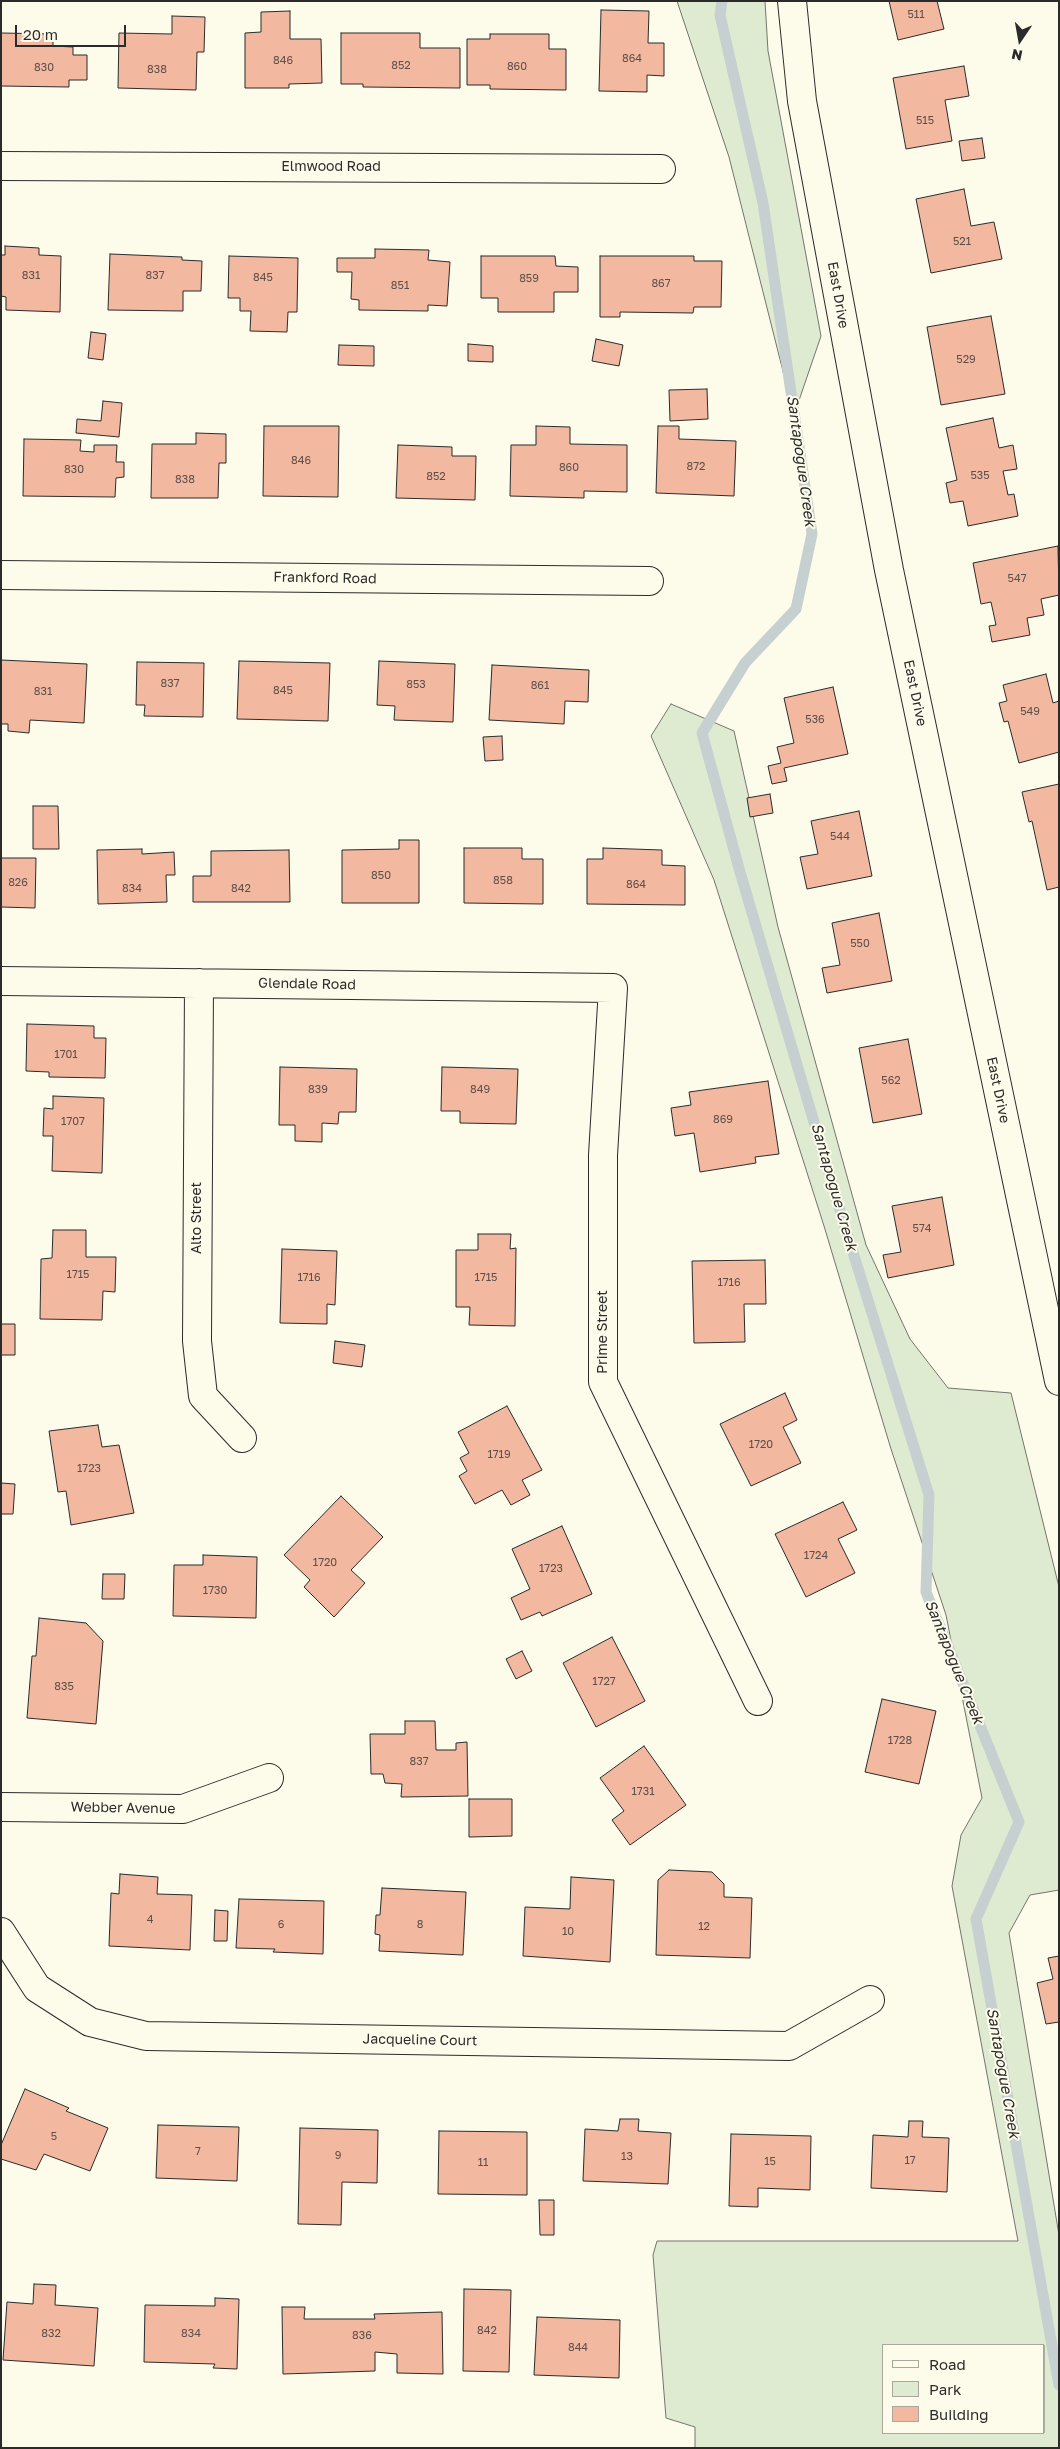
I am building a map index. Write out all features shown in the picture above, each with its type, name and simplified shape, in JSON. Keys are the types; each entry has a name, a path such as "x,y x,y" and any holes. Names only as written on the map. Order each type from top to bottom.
{"street":[{"name":"East Drive","path":"792,1 802,101 889,570 1059,1381"},
{"name":"Elmwood Road","path":"1,166 661,169"},
{"name":"Frankford Road","path":"1,575 649,582"},
{"name":"Glendale Road","path":"1,981 613,988"},
{"name":"Alto Street","path":"199,983 197,1341 203,1396 242,1438"},
{"name":"Prime Street","path":"613,988 603,1156 602,1382 758,1701"},
{"name":"Webber Avenue","path":"1,1807 183,1809 269,1778"},
{"name":"Jacqueline Court","path":"1,1932 37,1988 90,2022 146,2036 789,2046 870,2000"}],"green space":[{"path":"677,1 765,1 768,51 821,336 794,415 729,157"},
{"path":"671,704 734,731 778,927 866,1245 910,1339 948,1388 1011,1393 1059,1587 1059,1890 1030,1895 1009,1933 1059,2235 1059,2448 695,2448 695,2427 666,2418 653,2255 657,2241 1018,2241 952,1886 961,1835 982,1798 946,1615 891,1449 824,1226 714,880 651,736"}],"building":[{"path":"889,1 937,1 944,29 898,40"},
{"path":"601,10 649,11 648,43 664,43 664,76 647,75 647,92 599,91"},
{"path":"290,11 290,39 321,39 322,83 289,84 289,88 245,88 245,33 261,32 261,12"},
{"path":"172,16 205,17 204,52 197,52 196,90 118,88 119,33 172,34"},
{"path":"1,33 53,34 53,46 73,47 73,55 87,55 87,80 69,80 69,87 1,86"},
{"path":"341,33 420,33 420,48 460,48 460,88 363,87 363,84 341,84"},
{"path":"490,34 549,34 549,49 566,49 566,90 490,89 490,85 467,85 467,39 490,39"},
{"path":"964,66 969,96 945,100 952,141 906,149 893,78"},
{"path":"982,138 985,158 962,161 959,141"},
{"path":"964,189 971,226 994,222 1002,259 931,273 916,199"},
{"path":"5,246 39,248 39,255 61,256 60,312 6,310 6,297 1,296 1,255 5,255"},
{"path":"375,249 429,250 428,260 450,262 447,306 428,305 428,311 359,310 359,300 351,299 352,272 337,272 337,258 375,258"},
{"path":"110,254 182,257 182,260 202,261 201,291 183,291 183,311 108,310"},
{"path":"229,256 298,258 297,312 288,312 287,332 250,331 251,311 240,311 240,298 228,298"},
{"path":"481,256 555,256 556,266 578,267 578,292 554,292 554,312 498,312 498,298 481,298"},
{"path":"600,256 694,256 694,261 722,261 721,307 694,307 693,313 620,312 620,317 600,317"},
{"path":"991,316 1005,394 941,405 927,327"},
{"path":"91,332 106,334 103,360 88,358"},
{"path":"596,339 623,345 619,366 592,361"},
{"path":"468,344 493,346 493,362 468,361"},
{"path":"339,345 374,346 374,366 338,365"},
{"path":"707,389 708,419 670,421 669,390"},
{"path":"103,401 122,403 119,437 76,433 77,419 101,421"},
{"path":"993,418 999,448 1013,445 1017,469 1003,471 1008,495 1014,494 1018,516 968,526 963,501 950,503 946,483 957,480 946,428"},
{"path":"264,426 339,426 338,497 263,496"},
{"path":"536,426 570,427 570,444 627,445 627,492 584,491 584,498 510,496 511,445 536,445"},
{"path":"658,426 679,426 679,439 736,441 734,496 656,493"},
{"path":"196,433 226,434 226,463 219,463 218,498 151,498 152,444 196,444"},
{"path":"24,439 81,440 80,451 94,452 94,445 117,445 116,462 124,462 124,477 116,478 115,497 23,496"},
{"path":"398,445 452,447 452,456 476,456 475,500 396,498"},
{"path":"1058,546 1059,595 1041,599 1044,615 1027,618 1030,635 992,642 989,626 996,625 991,602 981,604 973,563"},
{"path":"1,660 87,664 84,723 30,720 29,733 8,731 8,724 1,724"},
{"path":"239,661 330,663 328,721 237,719"},
{"path":"379,661 455,664 453,722 394,720 395,706 377,705"},
{"path":"137,662 204,663 203,717 144,716 145,705 136,705"},
{"path":"492,665 589,670 588,702 565,701 564,724 489,720"},
{"path":"1046,674 1053,703 1059,701 1059,752 1019,763 1008,721 1004,722 999,703 1007,701 1003,685"},
{"path":"833,687 848,754 784,768 787,781 772,784 768,766 781,763 777,747 794,743 784,698"},
{"path":"502,736 503,760 485,761 483,737"},
{"path":"1059,784 1059,887 1047,890 1032,821 1029,822 1022,792"},
{"path":"770,794 773,813 750,817 747,798"},
{"path":"33,806 58,806 59,849 33,849"},
{"path":"859,811 872,876 807,889 800,857 818,854 811,821"},
{"path":"399,840 419,840 419,903 342,903 342,850 399,849"},
{"path":"464,848 522,848 522,859 543,859 543,904 464,903"},
{"path":"603,848 662,850 662,865 685,866 685,905 587,904 587,859 603,859"},
{"path":"142,849 142,854 174,852 175,875 166,875 167,902 98,904 97,850"},
{"path":"289,850 290,902 193,902 193,876 211,876 211,851"},
{"path":"1,858 36,858 35,908 1,907"},
{"path":"879,913 892,981 827,993 822,968 840,965 832,923"},
{"path":"27,1024 94,1026 94,1038 106,1038 105,1078 49,1077 49,1072 26,1071"},
{"path":"908,1039 922,1114 873,1123 859,1048"},
{"path":"280,1067 357,1069 356,1112 339,1112 338,1124 322,1123 322,1142 295,1141 295,1125 279,1125"},
{"path":"442,1067 518,1069 516,1124 460,1123 460,1111 441,1111"},
{"path":"768,1081 779,1154 755,1157 756,1163 700,1172 694,1133 675,1136 671,1108 691,1105 689,1092"},
{"path":"53,1096 104,1098 102,1173 52,1171 53,1136 43,1136 44,1108 53,1109"},
{"path":"942,1197 954,1265 888,1278 883,1255 901,1252 892,1206"},
{"path":"53,1230 86,1230 86,1257 116,1257 115,1292 103,1291 102,1320 40,1319 41,1259 52,1258"},
{"path":"478,1234 511,1234 510,1249 516,1248 515,1326 469,1325 470,1307 456,1307 456,1250 478,1250"},
{"path":"282,1249 337,1251 335,1305 327,1304 327,1324 280,1323"},
{"path":"765,1260 766,1304 744,1304 745,1342 694,1343 692,1261"},
{"path":"1,1324 15,1324 15,1355 1,1355"},
{"path":"335,1341 365,1345 362,1367 333,1363"},
{"path":"785,1393 797,1420 783,1427 801,1463 751,1486 720,1424"},
{"path":"507,1406 542,1470 522,1480 530,1495 511,1505 502,1490 475,1504 459,1476 467,1471 460,1458 469,1453 458,1432"},
{"path":"98,1425 102,1447 119,1445 134,1513 71,1525 66,1491 58,1492 49,1431"},
{"path":"1,1483 15,1484 13,1514 1,1514"},
{"path":"341,1496 383,1537 351,1570 365,1583 334,1617 304,1587 310,1580 284,1555"},
{"path":"843,1502 857,1530 838,1539 855,1573 806,1597 775,1534"},
{"path":"562,1526 592,1594 542,1616 540,1612 521,1620 511,1598 530,1589 512,1549"},
{"path":"203,1555 257,1557 256,1618 173,1616 174,1565 203,1565"},
{"path":"103,1574 125,1574 124,1599 102,1599"},
{"path":"39,1618 86,1623 103,1641 96,1724 27,1718 32,1656 36,1656"},
{"path":"612,1637 645,1701 596,1727 563,1663"},
{"path":"522,1651 532,1671 516,1679 506,1659"},
{"path":"882,1699 936,1711 919,1784 865,1772"},
{"path":"405,1721 435,1721 436,1750 456,1750 456,1743 467,1742 468,1796 401,1797 402,1784 385,1783 383,1774 371,1774 370,1734 405,1734"},
{"path":"644,1746 686,1805 630,1845 612,1820 624,1811 600,1778"},
{"path":"469,1799 512,1799 512,1836 469,1837"},
{"path":"669,1870 712,1872 724,1884 724,1897 752,1898 750,1958 656,1955 658,1880"},
{"path":"120,1874 158,1877 157,1894 192,1895 190,1950 109,1946 111,1893 119,1894"},
{"path":"571,1877 614,1880 610,1962 523,1956 525,1907 570,1909"},
{"path":"382,1888 466,1892 463,1955 379,1951 380,1935 375,1934 376,1915 380,1915"},
{"path":"239,1899 324,1901 323,1954 273,1952 275,1949 236,1948"},
{"path":"215,1910 228,1911 227,1941 214,1941"},
{"path":"1059,1956 1059,2022 1046,2024 1037,1983 1053,1979 1048,1958"},
{"path":"25,2089 69,2108 66,2111 108,2128 90,2171 44,2154 36,2170 1,2159 1,2145"},
{"path":"620,2119 639,2119 638,2131 671,2133 668,2184 583,2181 585,2129 618,2131"},
{"path":"909,2121 923,2121 922,2137 949,2138 947,2192 871,2188 873,2135 908,2137"},
{"path":"158,2125 239,2127 237,2181 156,2178"},
{"path":"300,2128 378,2130 377,2183 342,2182 341,2225 298,2224"},
{"path":"439,2131 527,2132 527,2195 438,2194"},
{"path":"731,2134 811,2136 810,2190 758,2188 758,2207 729,2206"},
{"path":"539,2200 554,2200 554,2235 540,2235"},
{"path":"34,2284 56,2285 55,2305 98,2308 94,2366 3,2360 7,2302 33,2304"},
{"path":"464,2289 511,2290 509,2372 463,2371"},
{"path":"215,2298 239,2299 237,2369 213,2368 215,2364 144,2362 145,2305 215,2306"},
{"path":"282,2307 305,2307 304,2319 375,2319 374,2314 442,2312 443,2374 397,2373 397,2354 375,2352 375,2371 283,2374"},
{"path":"537,2317 620,2320 619,2378 534,2375"}],"waterway":[{"name":"Santapogue Creek","path":"722,1 720,15 763,203 812,534 796,609 745,663 702,733 740,872 845,1227 929,1495 926,1592 1019,1822 976,1919 1059,2385"}]}
